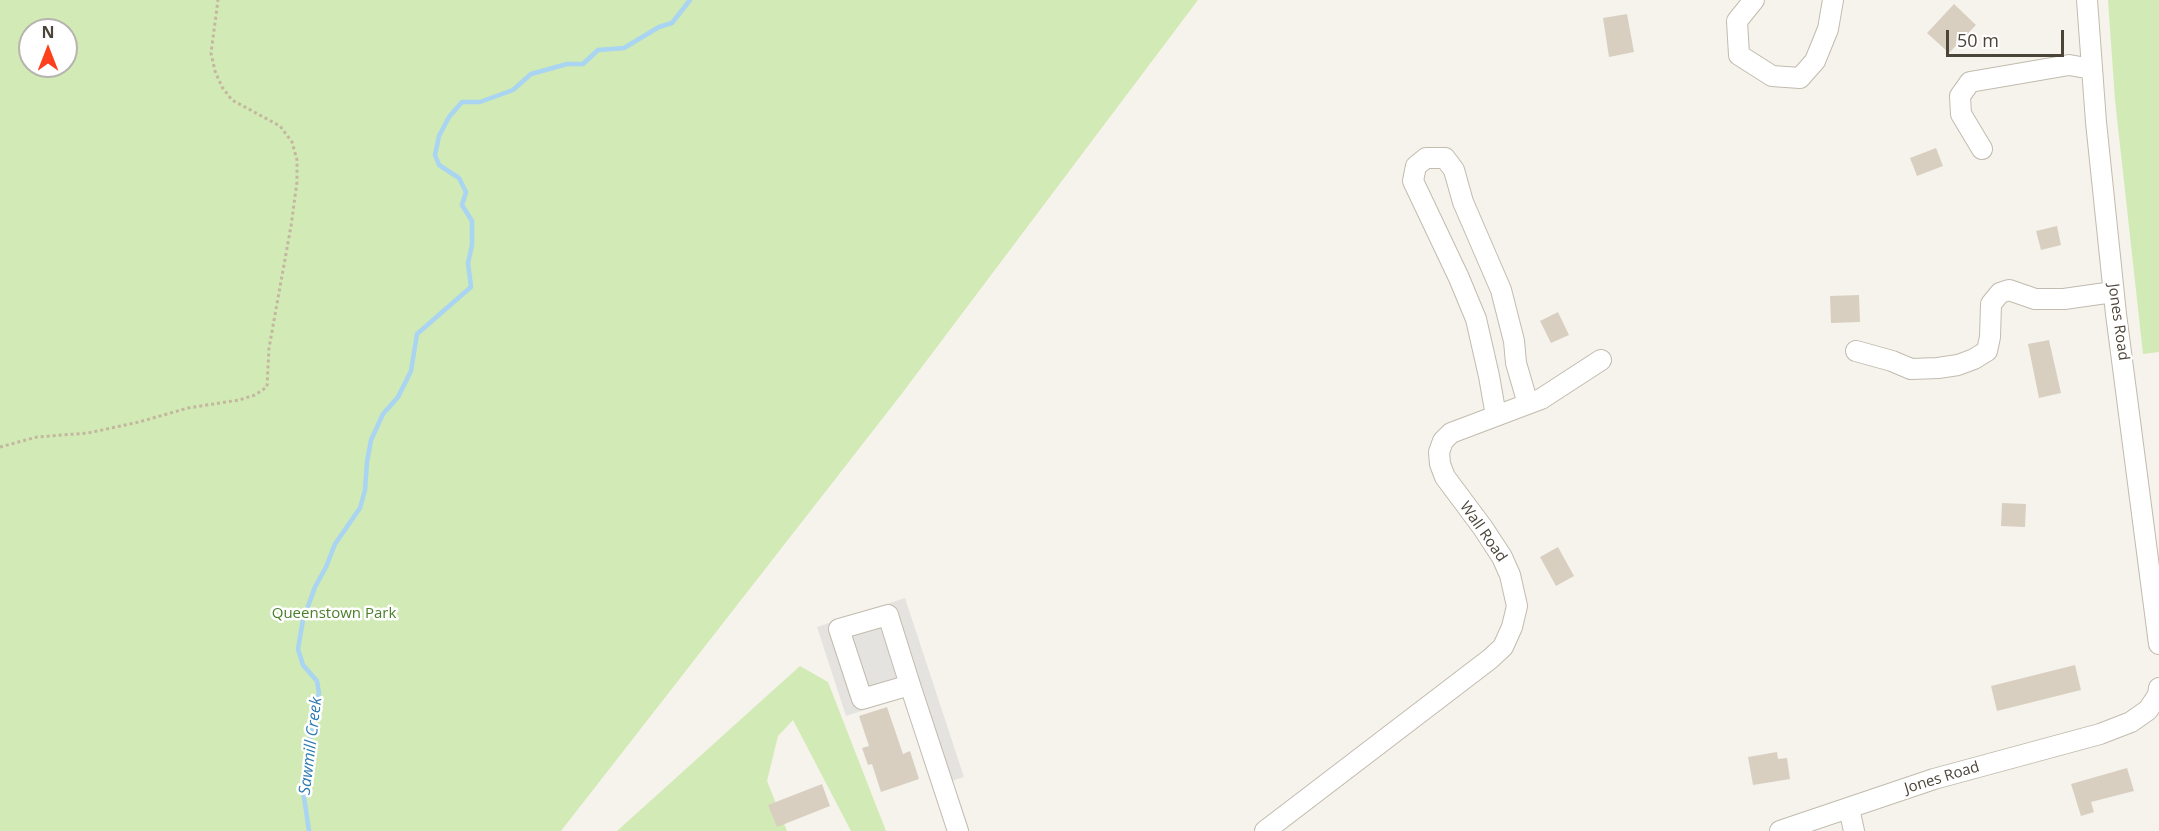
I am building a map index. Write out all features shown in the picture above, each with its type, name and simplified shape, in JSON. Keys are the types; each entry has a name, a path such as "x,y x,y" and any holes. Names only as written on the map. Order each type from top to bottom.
{"street":[{"path":"1754,0 1737,21 1739,55 1772,76 1800,78 1815,61 1828,29 1833,0"},
{"name":"Jones Road","path":"2087,0 2114,292 2159,644"},
{"path":"1982,149 1961,114 1960,96 1970,82 2069,65 2092,69"},
{"path":"1496,416 1476,319 1413,181 1416,166 1426,158 1445,158 1454,170 1463,202 1501,290 1514,342 1516,363 1528,404"},
{"path":"1856,351 1911,369 1958,365 1987,351 1990,337 1991,304 2000,293 2009,290 2036,299 2064,299 2114,292"},
{"name":"Wall Road","path":"1265,831 1503,647 1512,627 1517,606 1510,575 1502,557 1483,528 1444,477 1439,452 1443,441 1451,433 1542,399 1601,360"},
{"path":"910,685 862,699 839,629 888,615 958,831"},
{"name":"Jones Road","path":"1780,831 1934,779 2100,734 2131,722 2148,711 2158,695 2159,688"},
{"path":"1849,808 1854,831"}],"path":[{"path":"0,447 37,437 88,433 140,422 188,408 239,400 255,395 267,387 269,348 291,226 297,182 297,160 292,142 280,126 232,100 222,87 211,53 218,0"}],"green space":[{"name":"Queenstown Park","path":"0,0 1198,0 900,396 561,831 0,831"},
{"path":"2108,0 2159,0 2159,352 2143,354 2115,100"},
{"path":"800,666 828,682 886,831 851,831 793,720 778,736 767,781 787,831 617,831"}],"shaded area":[{"path":"905,598 964,777 933,787 904,697 846,716 817,627"}],"building":[{"path":"1954,4 1976,25 1949,53 1927,33"},
{"path":"1627,14 1634,52 1609,57 1603,18"},
{"path":"1936,148 1943,166 1917,176 1910,158"},
{"path":"2057,226 2061,245 2041,250 2036,231"},
{"path":"1859,295 1860,322 1831,323 1830,296"},
{"path":"1558,312 1569,335 1551,343 1540,321"},
{"path":"2049,340 2061,393 2039,398 2028,344"},
{"path":"2002,503 2026,504 2025,527 2001,526"},
{"path":"1558,547 1574,576 1556,586 1540,557"},
{"path":"2075,665 2081,690 1997,711 1991,686"},
{"path":"887,707 903,754 910,751 919,779 881,792 872,764 868,765 862,748 869,746 859,716"},
{"path":"1777,752 1778,759 1787,758 1790,779 1753,785 1748,757"},
{"path":"2127,768 2134,791 2091,802 2094,812 2081,816 2071,784"},
{"path":"822,784 830,806 777,827 768,805"}],"waterway":[{"name":"Sawmill Creek","path":"309,831 303,790 305,765 319,693 317,681 303,665 298,649 303,620 335,544 360,508 365,490 371,440 383,414 398,397 411,371 417,334 471,287 468,263 472,245 472,221 462,205 466,192 459,178 439,165 435,155 439,136 449,117 462,102 480,102 513,90 531,74 567,64 583,64 598,50 624,48 659,27 672,23 690,0"}]}
